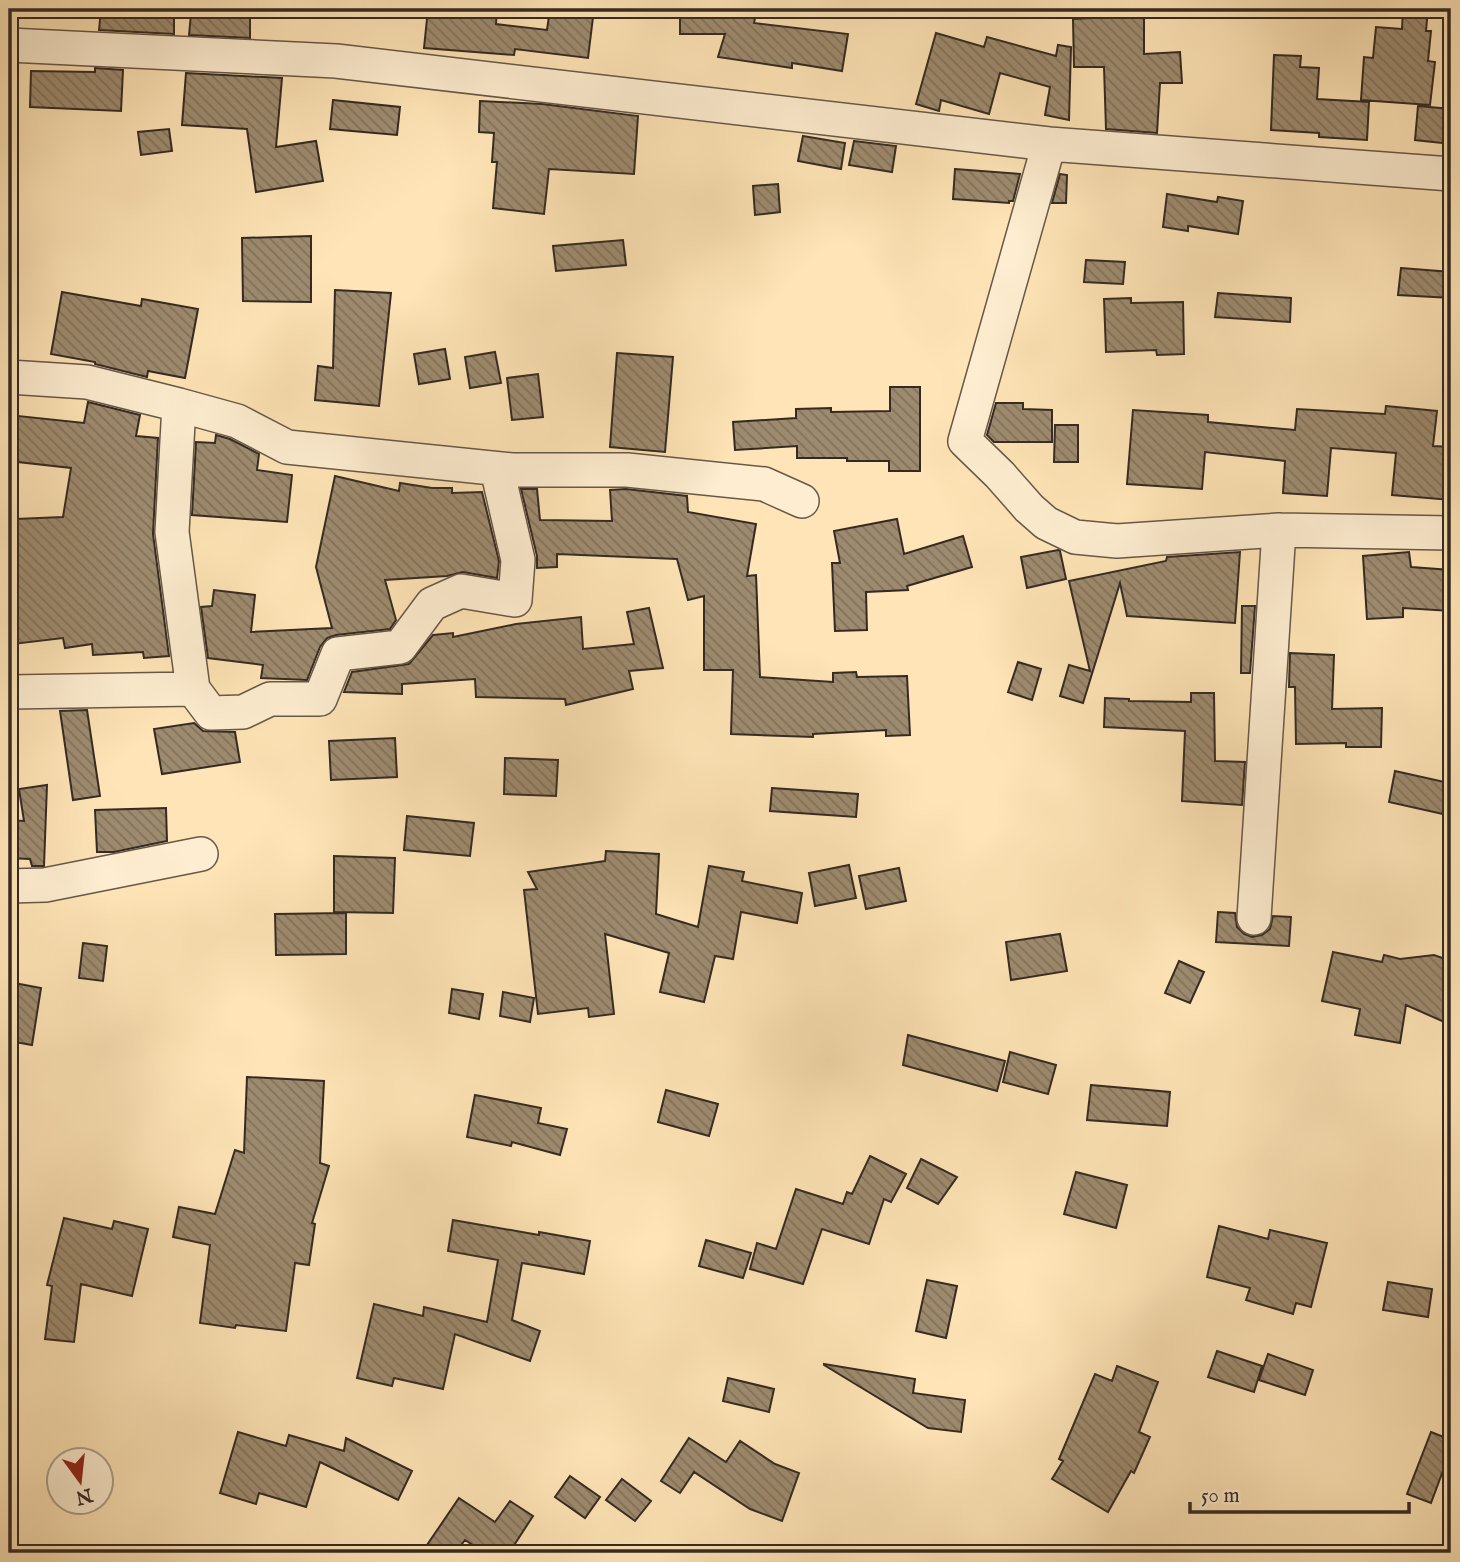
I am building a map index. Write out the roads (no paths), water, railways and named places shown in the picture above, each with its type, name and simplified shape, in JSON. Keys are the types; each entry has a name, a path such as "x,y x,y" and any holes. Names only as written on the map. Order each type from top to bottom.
{"street":[{"path":"9,45 336,61 1049,144 1451,174"},
{"path":"1049,144 965,441 1029,508 1046,523 1075,537 1117,541 1279,530 1451,533"},
{"path":"9,377 87,382 179,405 237,421 287,447 497,469 627,470 764,484 802,501"},
{"path":"179,405 172,532 192,690 211,713 243,712 270,699 320,699 338,654 400,647 432,604 461,591 515,600 518,560 497,469"},
{"path":"1254,918 1279,530"},
{"path":"9,692 192,690"},
{"path":"9,886 45,884 201,854"}]}
